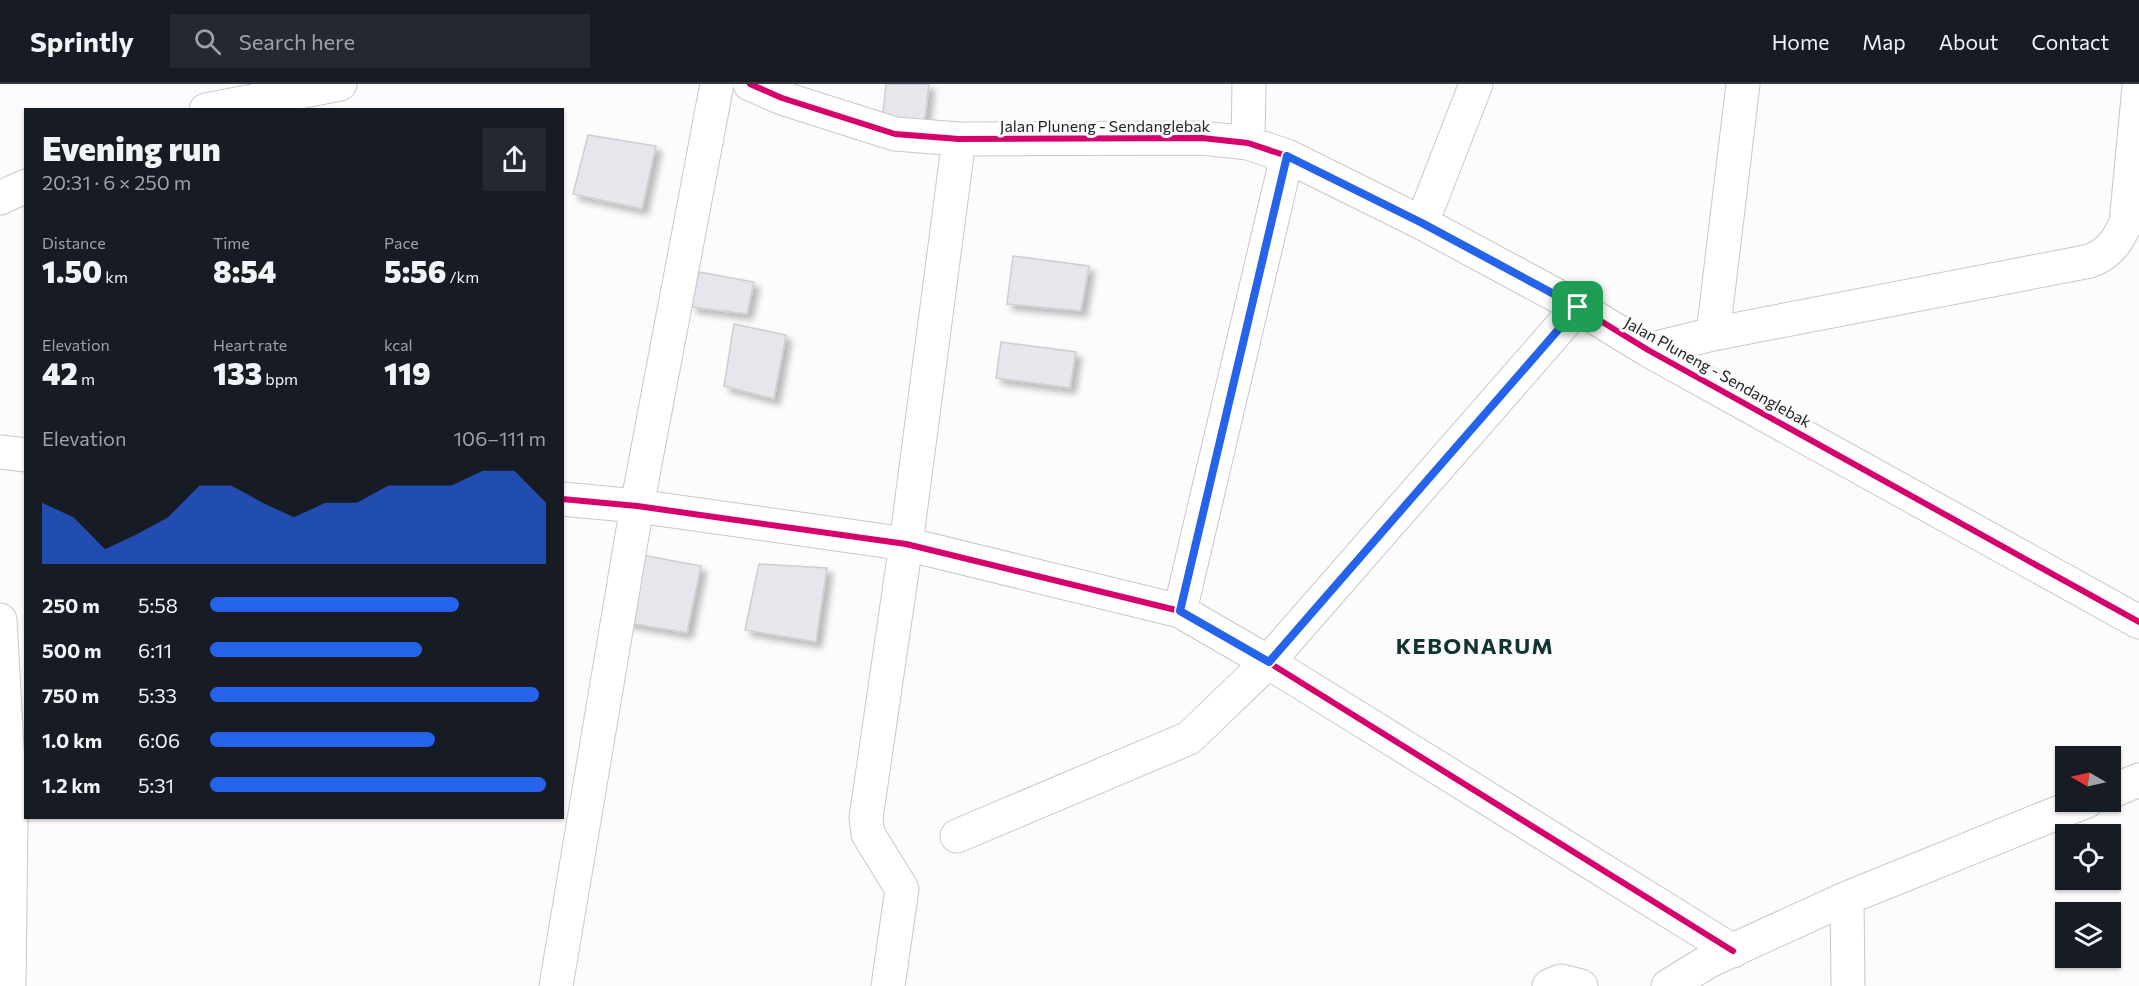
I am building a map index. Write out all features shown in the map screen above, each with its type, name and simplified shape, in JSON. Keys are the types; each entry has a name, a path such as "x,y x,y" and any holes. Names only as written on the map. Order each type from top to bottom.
{"street":[{"path":"216,108 342,84 346,108"},
{"path":"556,986 637,506 717,84"},
{"name":"Jalan Pluneng - Sendanglebak","path":"750,84 782,98 895,134 959,139 1138,136 1202,138 1248,143 1287,156 1422,223 1578,307 1648,350 2139,622"},
{"path":"1248,143 1249,84"},
{"path":"1422,223 1476,84"},
{"path":"1713,334 1743,84"},
{"path":"1648,350 1713,334 2090,261 2103,256 2116,243 2126,223 2139,87"},
{"path":"888,986 902,889 868,834 866,819 906,544 959,139"},
{"path":"1180,611 1287,156"},
{"path":"0,198 24,187"},
{"path":"957,836 1189,738 1269,662 1578,307"},
{"path":"0,452 24,455"},
{"path":"564,499 637,506 906,544 1180,611 1269,662 1733,951"},
{"path":"0,620 11,818 9,986"},
{"path":"2121,787 2139,780"},
{"path":"1668,986 1709,961 1847,898 2060,812"},
{"path":"1847,898 1848,986"},
{"path":"1549,986 1561,981 1581,986"}],"building":[{"path":"886,84 929,84 924,127 882,122"},
{"path":"588,135 656,146 642,209 573,194"},
{"path":"1013,256 1089,266 1081,311 1007,304"},
{"path":"699,272 754,282 747,314 691,307"},
{"path":"734,324 786,335 774,399 724,386"},
{"path":"1001,342 1076,352 1070,388 996,378"},
{"path":"642,555 701,566 687,633 623,622"},
{"path":"759,564 827,568 816,642 745,630"}],"cycle path":[{"path":"750,84 782,98 895,134 959,139 1202,138 1248,143 1287,156 1422,223 1578,307 1648,350 2139,622"},
{"path":"564,499 637,506 906,544 1180,611 1268,662 1733,951"}],"district":[{"name":"KEBONARUM","path":"1475,646"}],"route":[{"path":"1287,156 1422,223 1578,307 1269,662 1180,611 1287,156"}]}
